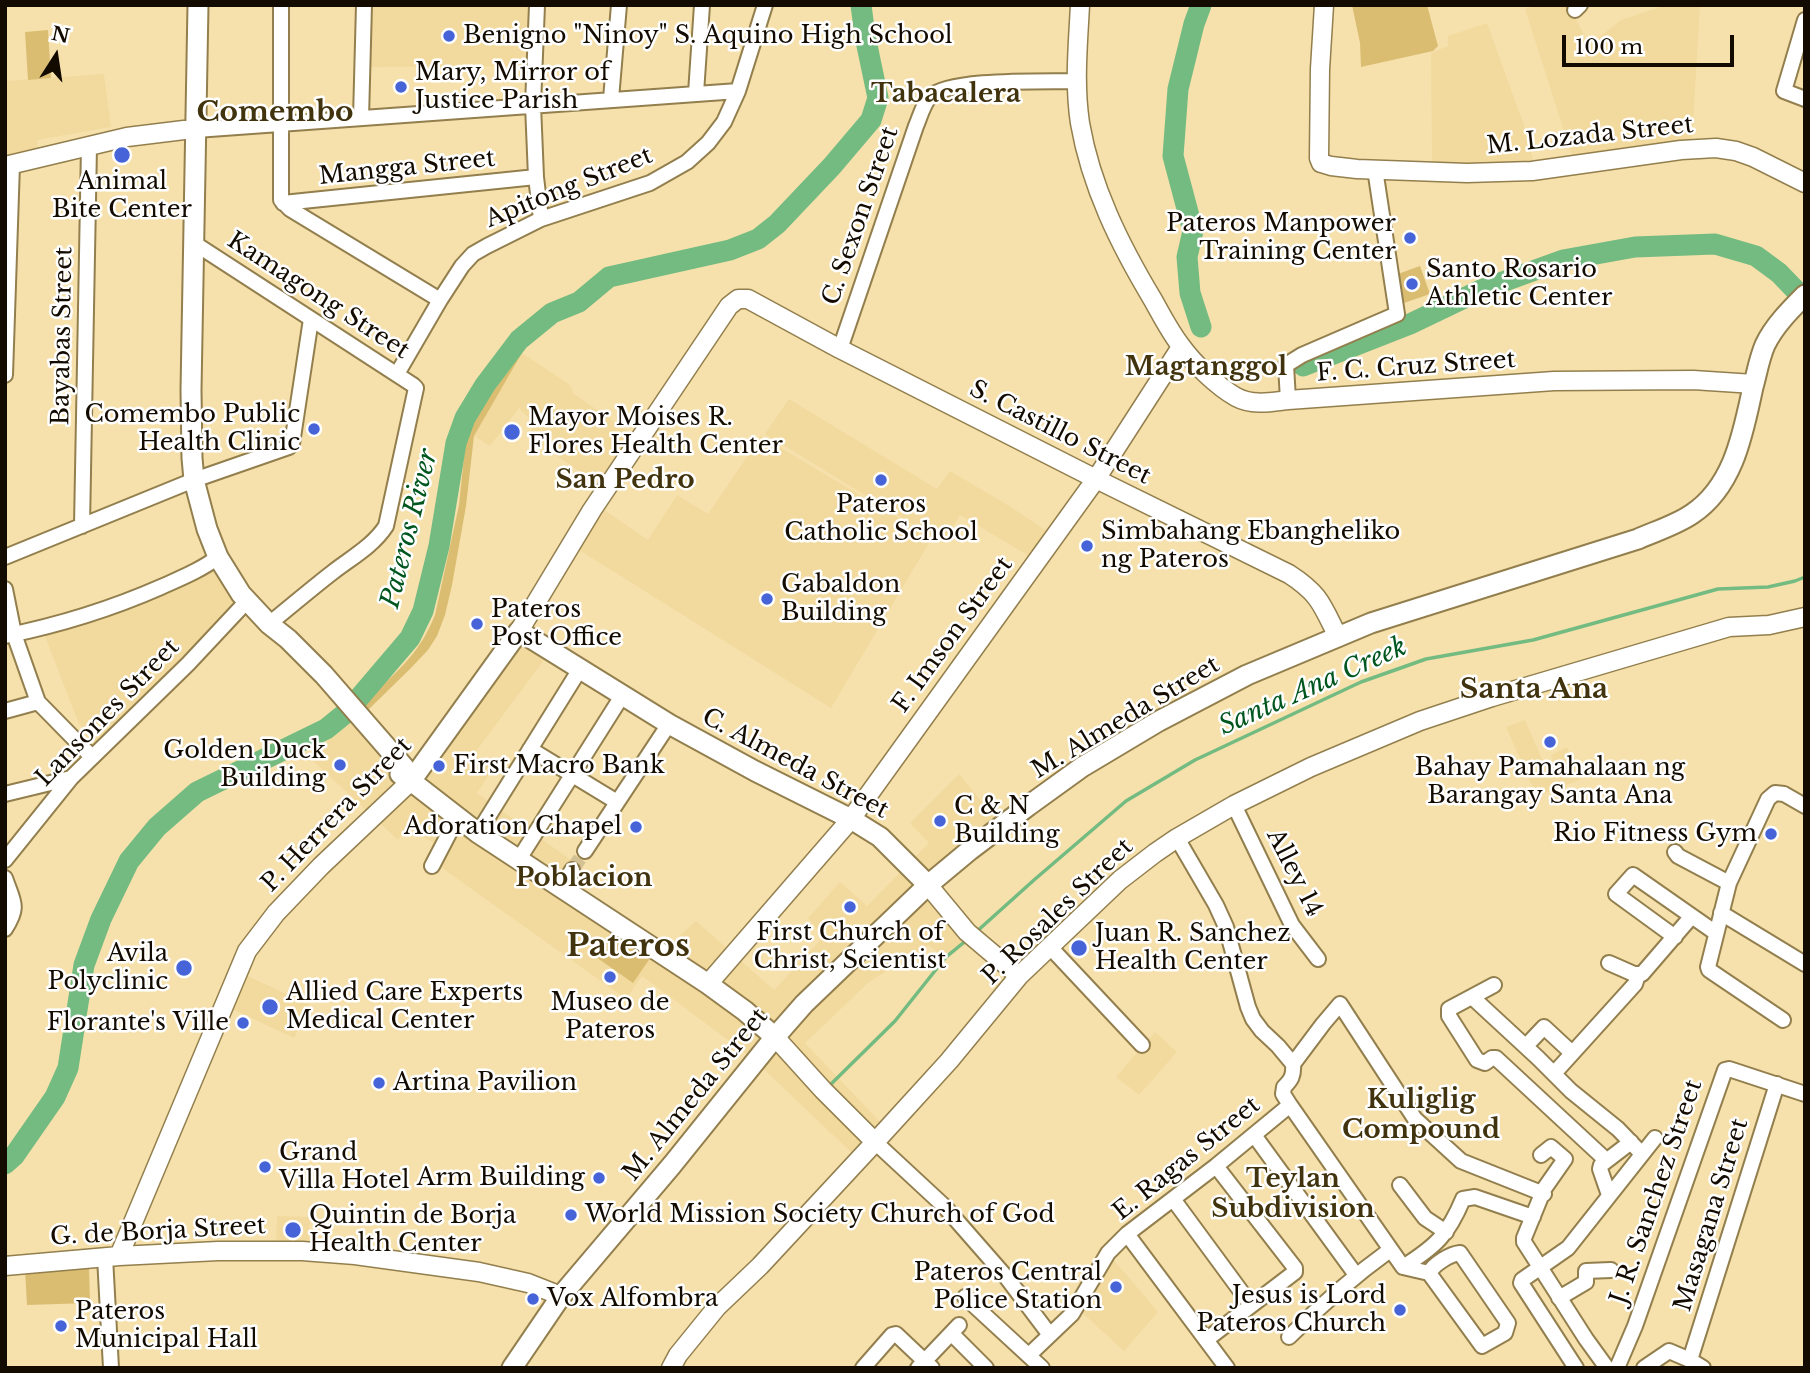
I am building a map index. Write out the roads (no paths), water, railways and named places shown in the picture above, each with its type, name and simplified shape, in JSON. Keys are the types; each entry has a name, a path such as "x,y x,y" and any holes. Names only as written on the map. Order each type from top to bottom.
{"main road":[{"path":"198,5 191,390 194,480 207,529 218,557 247,601 288,639 366,729 404,768 411,781 457,818 519,859 567,878 745,1011 775,1037"},
{"name":"M. Almeda Street","path":"512,1368 561,1296 812,995 928,885 970,850 1082,768 1158,721 1247,675 1371,623 1638,539 1692,514 1704,505 1728,472 1739,446 1759,361 1766,343 1805,295"},
{"name":"C. Almeda Street","path":"519,631 669,724 880,837 928,885"},
{"name":"P. Herrera Street","path":"411,781 519,631"}],"street":[{"path":"281,5 280,197 283,203 440,300"},
{"path":"360,118 364,5"},
{"path":"537,5 533,105 541,219"},
{"path":"611,99 620,5"},
{"path":"696,93 702,5"},
{"name":"Apitong Street","path":"397,374 440,300 473,254 541,219 650,183 687,162 708,143 724,122 738,90 765,5"},
{"name":"F. C. Cruz Street","path":"1080,5 1076,81 1080,123 1091,168 1112,225 1181,347 1209,377 1237,398 1257,403 1553,381 1693,380 1754,384"},
{"name":"M. Lozada Street","path":"1324,5 1320,69 1321,163 1331,166 1466,173 1532,171 1681,150 1716,148 1753,157 1805,183"},
{"path":"1805,20 1784,92 1805,99"},
{"name":"C. Sexon Street","path":"840,349 928,98 938,90 965,84 1076,81"},
{"path":"5,375 9,165 127,138 184,130 738,90"},
{"name":"Bayabas Street","path":"82,526 89,146"},
{"path":"1288,400 1287,372 1302,355 1396,314 1375,169"},
{"name":"Mangga Street","path":"283,203 536,177"},
{"name":"Kamagong Street","path":"194,243 416,388 386,526 367,547 269,624"},
{"name":"S. Castillo Street","path":"738,299 748,299 840,349 1096,479 1276,567 1307,586 1319,598 1338,637"},
{"name":"P. Herrera Street","path":"519,631 592,510 729,306 738,299"},
{"path":"5,557 194,480 291,445 311,319"},
{"name":"F. Imson Street","path":"708,984 850,819 1096,479 1181,347"},
{"path":"10,635 75,620 127,602 193,573 218,557"},
{"path":"5,589 10,635 38,702 92,757"},
{"name":"Lansones Street","path":"5,860 71,778 188,664 247,601"},
{"name":"P. Rosales Street","path":"671,1368 678,1355 717,1307 769,1256 949,1061 1019,976 1120,880 1177,838 1234,805 1334,757 1454,709 1729,627 1769,625 1805,617"},
{"path":"478,832 580,670"},
{"path":"519,859 622,696"},
{"path":"5,711 38,702"},
{"path":"584,851 669,724"},
{"path":"530,749 617,802"},
{"path":"5,794 71,778"},
{"name":"P. Herrera Street","path":"112,1256 247,951 276,913 321,866 411,781"},
{"path":"1783,1020 1708,967 1729,883 1768,799 1775,793 1784,794 1805,806"},
{"name":"Alley 14","path":"1234,805 1292,925 1318,959"},
{"path":"432,866 457,818"},
{"path":"1177,838 1226,927 1253,1019 1293,1064 1340,1004 1415,1119 1461,1161 1543,1193"},
{"path":"1675,852 1729,883"},
{"path":"1675,937 1616,894 1633,875 1716,933"},
{"path":"5,878 15,906 13,917 5,929"},
{"name":"C. Almeda Street","path":"928,885 967,932 1019,976"},
{"path":"1721,913 1805,964"},
{"path":"1553,1072 1635,984 1638,975 1642,974 1692,916"},
{"path":"1050,947 1142,1045"},
{"path":"1609,963 1638,975"},
{"path":"1494,985 1448,1012 1477,1060 1485,1063 1492,1058 1499,1060 1606,1160"},
{"path":"1472,998 1642,1154"},
{"path":"1526,1046 1544,1027 1572,1053"},
{"path":"775,1037 875,1142 944,1206 1007,1278 1051,1335"},
{"name":"E. Ragas Street","path":"1029,1355 1072,1314 1108,1252 1290,1105 1283,1094 1284,1087 1292,1079 1293,1064"},
{"name":"J. R. Sanchez Street","path":"1617,1368 1725,1070 1729,1069 1805,1094"},
{"name":"Masagana Street","path":"1696,1364 1777,1084"},
{"path":"1290,1105 1403,1267 1429,1273 1482,1346 1506,1331 1507,1323 1460,1253 1450,1256 1429,1273"},
{"path":"1254,1135 1356,1275"},
{"path":"1576,1368 1521,1286 1522,1280 1565,1251 1655,1139"},
{"path":"1609,1195 1601,1165 1631,1142"},
{"path":"1541,1155 1551,1147 1564,1159 1550,1177 1524,1240 1559,1298 1607,1368"},
{"path":"1206,1340 1293,1275 1295,1268 1216,1166"},
{"path":"1400,1185 1425,1218 1446,1232"},
{"path":"1403,1267 1426,1253 1446,1232 1463,1199 1475,1197 1532,1217"},
{"path":"1173,1199 1251,1305"},
{"path":"1127,1234 1227,1368"},
{"path":"1289,1337 1320,1306 1390,1250"},
{"name":"G. de Borja Street","path":"5,1266 112,1256 218,1251 302,1251 355,1255 479,1272 528,1283 561,1296"},
{"path":"111,1368 112,1256"},
{"path":"1559,1298 1586,1282 1586,1271 1611,1270"},
{"path":"965,1297 1042,1368"},
{"path":"863,1368 891,1335 896,1334 925,1365 956,1329 986,1368"},
{"path":"1644,1368 1666,1351 1672,1351 1696,1364"}],"waterway":[{"name":"Pateros River","path":"5,1164 14,1156 55,1097 68,1068 84,965 101,919 129,861 157,827 197,792 326,729 347,712 410,638 423,611 439,546 456,443 465,418 485,385 519,340 552,313 579,302 609,277 730,250 758,239 777,224 832,166 871,120 878,98 861,5"},
{"path":"1201,5 1178,89 1173,156 1193,231 1187,257 1190,293 1201,327"},
{"path":"1303,366 1410,324 1483,289 1563,260 1635,247 1715,244 1756,256 1779,273 1805,300"},
{"name":"Santa Ana Creek","path":"975,933 1126,801 1195,760 1361,682 1426,659 1533,640 1718,589 1768,587 1805,577"},
{"name":"Santa Ana Creek","path":"827,1088 895,1021 946,957 968,939"}],"tunnel":[{"path":"572,870 585,851"}],"place":[{"name":"Benigno \"Ninoy\" S. Aquino High School","path":"449,36"},
{"name":"Mary, Mirror of Justice Parish","path":"401,87"},
{"name":"Animal Bite Center","path":"122,155"},
{"name":"Pateros Manpower Training Center","path":"1410,238"},
{"name":"Santo Rosario Athletic Center","path":"1412,284"},
{"name":"Comembo Public Health Clinic","path":"314,429"},
{"name":"Mayor Moises R. Flores Health Center","path":"512,432"},
{"name":"Pateros Catholic School","path":"881,480"},
{"name":"Simbahang Ebangheliko ng Pateros","path":"1087,546"},
{"name":"Gabaldon Building","path":"767,599"},
{"name":"Pateros Post Office","path":"477,624"},
{"name":"Bahay Pamahalaan ng Barangay Santa Ana","path":"1550,742"},
{"name":"Golden Duck Building","path":"340,765"},
{"name":"First Macro Bank","path":"439,766"},
{"name":"C & N Building","path":"940,821"},
{"name":"Adoration Chapel","path":"636,827"},
{"name":"Rio Fitness Gym","path":"1771,834"},
{"name":"First Church of Christ, Scientist","path":"850,907"},
{"name":"Juan R. Sanchez Health Center","path":"1079,948"},
{"name":"Avila Polyclinic","path":"184,968"},
{"name":"Museo de Pateros","path":"610,977"},
{"name":"Allied Care Experts Medical Center","path":"270,1007"},
{"name":"Florante's Ville","path":"243,1023"},
{"name":"Artina Pavilion","path":"379,1083"},
{"name":"Grand Villa Hotel","path":"265,1167"},
{"name":"Arm Building","path":"599,1178"},
{"name":"World Mission Society Church of God","path":"571,1215"},
{"name":"Quintin de Borja Health Center","path":"293,1230"},
{"name":"Pateros Central Police Station","path":"1116,1287"},
{"name":"Vox Alfombra","path":"533,1299"},
{"name":"Jesus is Lord Pateros Church","path":"1400,1310"},
{"name":"Pateros Municipal Hall","path":"61,1326"}],"district":[{"name":"Tabacalera","path":"946,95"},
{"name":"Comembo","path":"275,113"},
{"name":"Magtanggol","path":"1206,368"},
{"name":"San Pedro","path":"625,481"},
{"name":"Santa Ana","path":"1534,690"},
{"name":"Poblacion","path":"584,879"},
{"name":"Pateros","path":"628,947"},
{"name":"Kuliglig Compound","path":"1421,1116"},
{"name":"Teylan Subdivision","path":"1293,1195"}]}
